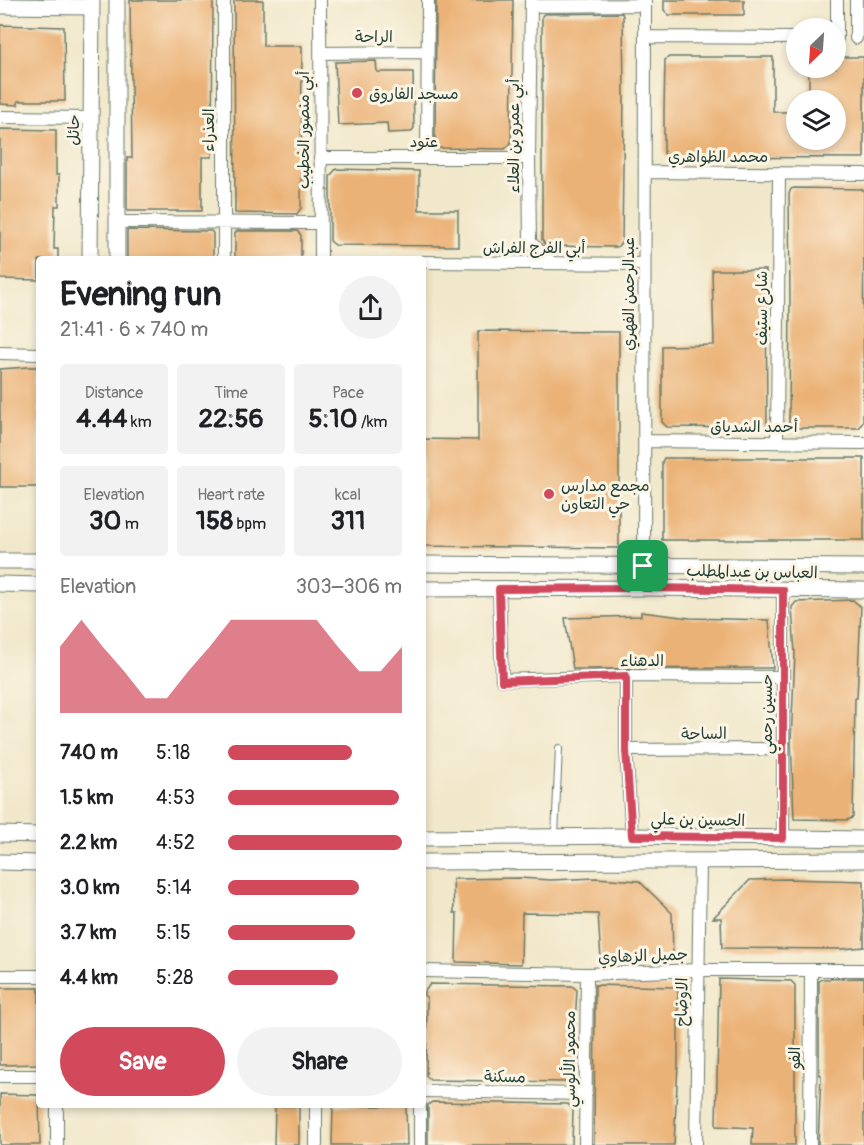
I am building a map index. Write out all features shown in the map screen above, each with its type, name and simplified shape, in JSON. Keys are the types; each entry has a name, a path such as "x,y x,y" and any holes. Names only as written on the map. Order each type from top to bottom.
{"street":[{"path":"117,0 117,256"},
{"name":"العذراء","path":"224,0 224,256"},
{"name":"أبي منصور الخطيب","path":"320,0 321,256"},
{"path":"427,158 428,0"},
{"path":"837,0 837,18"},
{"path":"856,0 860,38"},
{"path":"531,3 645,2"},
{"name":"عبدالرحمن الفهري","path":"644,588 651,566 644,441 645,2"},
{"path":"0,6 92,3"},
{"name":"حائل","path":"90,256 92,3"},
{"name":"أبي عمرو بن العلاء","path":"531,3 530,242 552,263"},
{"path":"645,37 786,38"},
{"name":"الراحة","path":"320,53 427,52"},
{"path":"0,117 91,118"},
{"name":"عتود","path":"320,158 529,158"},
{"name":"محمد الظواهري","path":"645,172 864,174"},
{"name":"شارع ستيف","path":"777,442 779,173"},
{"path":"118,222 319,223"},
{"name":"أبي الفرج الفراش","path":"426,262 644,264"},
{"path":"0,353 36,354"},
{"name":"أحمد الشدياق","path":"644,441 864,443"},
{"path":"0,561 36,561"},
{"name":"العباس بن عبدالمطلب","path":"426,564 864,567"},
{"path":"625,588 632,578 626,566"},
{"path":"651,566 660,588"},
{"path":"0,584 36,585"},
{"name":"العباس بن عبدالمطلب","path":"426,589 864,590"},
{"name":"الدهناء","path":"499,589 502,681 626,676 783,676"},
{"name":"حسين رحمي","path":"783,590 783,838"},
{"path":"626,676 626,750 632,836"},
{"name":"الساحة","path":"626,750 782,749"},
{"path":"0,834 36,835"},
{"name":"الحسين بن علي","path":"426,838 632,836 864,838"},
{"name":"الاوضاح","path":"696,1145 700,860"},
{"path":"426,862 864,860"},
{"path":"0,862 36,862"},
{"name":"جميل الزهاوي","path":"426,971 587,974 698,970 864,970"},
{"name":"الفو","path":"810,1145 811,970"},
{"name":"محمود الألوسي","path":"585,1145 587,974"},
{"path":"0,976 36,976"},
{"path":"0,1076 36,1076"},
{"name":"مسكنة","path":"426,1091 586,1094"},
{"path":"57,1108 57,1145"},
{"path":"315,1108 316,1145"},
{"path":"420,1108 420,1145"}],"lane":[{"path":"555,837 560,748"}],"building":[{"path":"130,0 213,0 212,157 202,157 202,211 127,211 127,158 132,158"},
{"path":"234,0 263,0 263,46 302,46 301,208 297,214 235,213"},
{"path":"436,0 513,0 511,143 505,149 439,148 435,142"},
{"path":"664,0 744,0 744,15 669,15 664,10"},
{"path":"622,13 624,97 622,242 617,247 546,246 542,240 542,16 544,14"},
{"path":"0,25 64,27 65,101 18,101 18,105 0,104"},
{"path":"669,57 773,57 773,112 786,112 786,150 846,150 846,90 809,90 809,78 846,78 846,57 864,57 864,158 667,157 664,153 665,60"},
{"path":"376,61 377,72 413,72 414,128 411,132 388,133 387,123 338,125 335,62"},
{"path":"0,129 56,130 59,206 55,206 54,249 58,249 58,256 36,256 36,280 0,279"},
{"path":"336,169 419,171 419,210 458,210 458,246 335,245 330,241 330,176"},
{"path":"794,188 861,189 864,191 863,422 859,428 792,428 789,425 789,194"},
{"path":"127,230 211,231 213,233 213,256 127,256"},
{"path":"237,231 297,231 301,235 301,256 235,256 235,233"},
{"path":"712,270 766,270 767,428 667,427 662,422 662,346 714,345"},
{"path":"478,331 619,332 619,548 426,546 426,439 478,440"},
{"path":"36,367 36,487 0,487 0,369"},
{"path":"664,458 864,458 864,540 662,540 662,462"},
{"path":"853,600 861,607 857,698 855,698 853,817 848,820 794,819 791,740 795,654 792,607 796,602"},
{"path":"641,612 690,618 769,620 773,668 573,669 565,618 641,616"},
{"path":"596,878 639,881 672,913 673,960 601,960 598,914 522,913 521,964 456,962 457,913 454,913 453,879 551,880"},
{"path":"750,880 864,881 864,947 842,949 722,948 721,918 713,918"},
{"path":"864,978 864,1145 818,1145 821,1075 819,1075 819,981"},
{"path":"719,979 791,981 795,985 795,1145 752,1145 753,1128 716,1126"},
{"path":"430,984 572,986 577,990 572,1077 568,1082 430,1080 426,1076 426,990"},
{"path":"595,985 674,987 678,992 678,1064 674,1145 594,1145"},
{"path":"0,988 36,988 36,1064 0,1065"},
{"path":"0,1094 36,1095 36,1108 39,1108 40,1145 0,1145"},
{"path":"432,1102 568,1104 573,1110 572,1145 428,1145 428,1105"},
{"path":"275,1108 299,1108 299,1145 274,1145"},
{"path":"333,1108 406,1108 407,1145 332,1145"}],"place":[{"name":"مسجد الفاروق","path":"357,93"},
{"name":"مجمع مدارس حي التعاون","path":"549,494"}],"route":[{"path":"626,566 643,566 644,588 783,590 783,838 632,836 626,750 626,676 502,681 499,589 625,588 630,584 632,578 626,566"}]}
